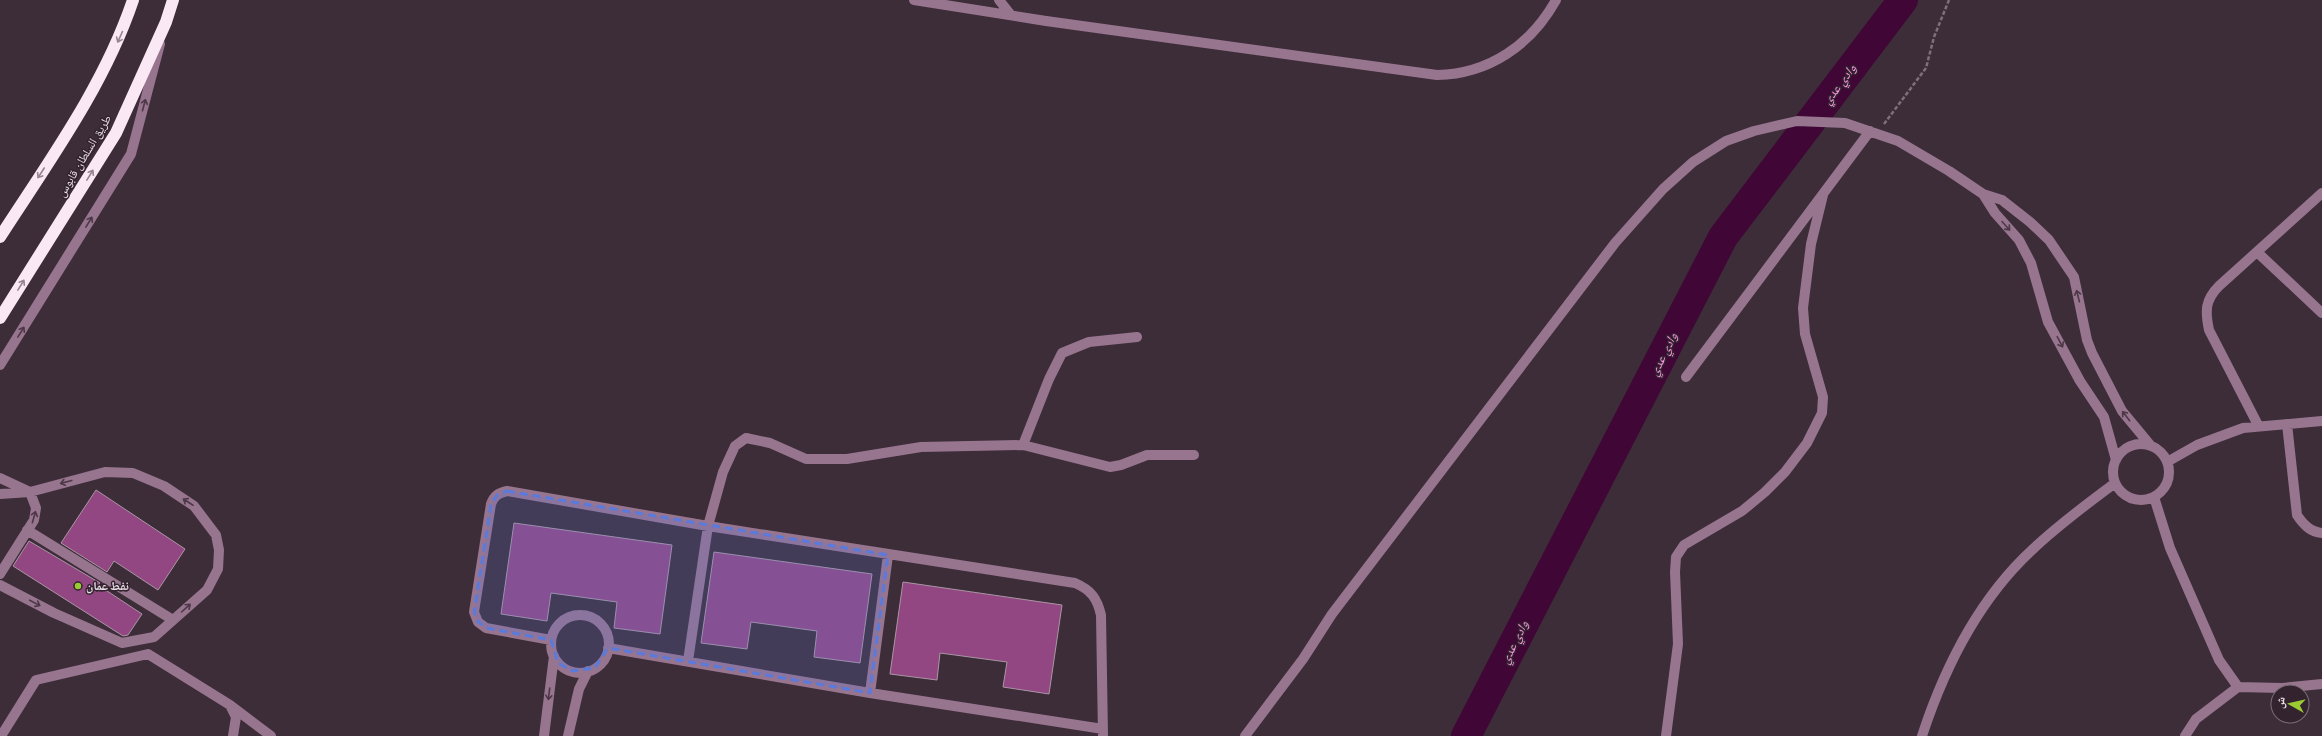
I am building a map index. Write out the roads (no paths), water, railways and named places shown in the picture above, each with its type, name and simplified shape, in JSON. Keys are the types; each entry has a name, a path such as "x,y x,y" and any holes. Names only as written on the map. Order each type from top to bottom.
{"highway":[{"path":"0,237 78,116 120,36 132,0"},
{"name":"طريق السلطان قابوس","path":"0,318 116,134 166,22 173,0"}],"street":[{"path":"914,0 1406,72 1455,75 1492,64 1509,54 1524,42 1556,0"},
{"path":"999,0 1011,15"},
{"path":"0,365 131,154 166,22"},
{"path":"1246,736 1303,659 1332,614 1615,243 1663,189 1693,162 1726,142 1754,131 1796,121 1844,123 1874,132 1898,141 1949,170 1983,194 2002,200 2030,222 2048,240 2074,277 2087,340 2092,353 2122,411 2151,446"},
{"path":"1686,377 1823,194 1874,132"},
{"path":"2258,425 2209,330 2206,315 2206,304 2211,294 2322,193"},
{"path":"1666,736 1678,644 1675,572 1676,558 1684,545 1742,511 1765,492 1785,472 1807,443 1822,413 1823,397 1805,334 1803,308 1812,244 1823,194"},
{"path":"1983,194 1995,213 2019,240 2031,263 2048,322 2080,381 2104,417 2116,460"},
{"path":"2257,252 2322,313"},
{"path":"1024,445 1049,379 1062,353 1089,342 1137,337"},
{"path":"2167,462 2196,445 2243,428 2258,425 2322,421"},
{"path":"2287,424 2297,515 2303,524 2317,533 2322,533"},
{"path":"688,661 708,526 723,472 735,446 746,438 770,443 806,459 847,459 921,447 1024,445 1110,467 1121,465 1147,455 1194,455"},
{"path":"2143,444 2151,446 2159,450 2167,462 2168,480 2160,493 2154,497 2147,500 2132,499 2120,490 2115,483 2113,468 2120,453 2130,446 2143,444"},
{"path":"0,494 30,492 105,472 133,473 164,486 194,506 216,535 219,550 218,569 207,590 154,637 122,643 54,613 0,584"},
{"path":"0,478 30,492 36,508 34,520 0,574"},
{"path":"1922,736 1941,682 1971,628 1997,590 2031,551 2068,518 2115,483"},
{"path":"551,640 486,628 475,617 474,612 491,504 497,495 507,491 708,526 1075,583 1092,593 1098,601 1101,615 1103,733 608,648"},
{"path":"2154,497 2170,548 2219,660 2238,687"},
{"path":"27,530 173,620"},
{"path":"870,693 888,555"},
{"path":"544,736 554,656 551,640 558,625 572,616 580,615 595,619 602,625 608,640 608,648 602,662 588,671 579,689 568,736"},
{"path":"1,736 36,680 148,654 230,705 271,736"},
{"path":"554,656 564,668 572,671 588,671"},
{"path":"2185,736 2196,719 2238,687 2282,688 2322,684"},
{"path":"230,705 236,717 233,736"}],"waterway":[{"name":"وادي عدي","path":"1466,736 1723,237 1903,0"}],"place":[{"name":"نفط عمان","path":"78,586"}]}
